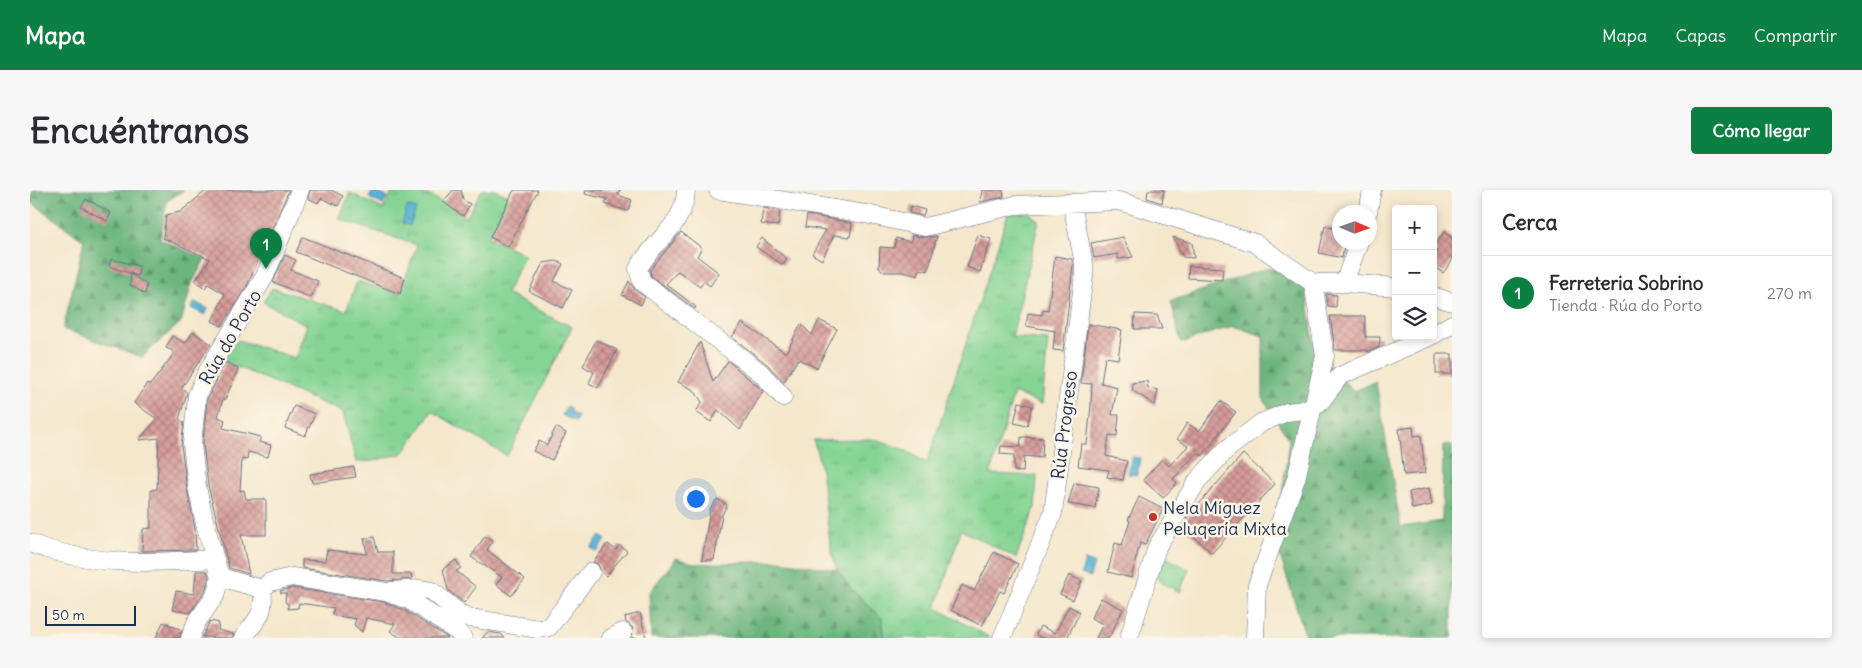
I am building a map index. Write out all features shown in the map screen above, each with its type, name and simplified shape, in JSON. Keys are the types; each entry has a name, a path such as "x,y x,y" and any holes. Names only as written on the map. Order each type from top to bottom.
{"street":[{"name":"Rúa do Porto","path":"220,577 205,524 192,444 197,396 206,374 265,276 300,190"},
{"path":"686,190 677,222 642,261 638,269 642,282 761,373 783,397"},
{"path":"718,190 925,227 1017,197 1072,204 1100,200 1119,201 1255,243 1313,283 1344,282 1392,287"},
{"path":"1369,205 1372,190"},
{"name":"Rúa Progreso","path":"1002,638 1053,513 1084,276 1084,264 1072,204"},
{"path":"1344,282 1355,250"},
{"path":"1254,638 1257,585 1296,479 1325,356 1313,283"},
{"path":"1437,297 1452,302"},
{"path":"1437,333 1452,324"},
{"path":"1129,638 1157,547 1198,480 1226,450 1261,424 1287,412 1312,409 1321,402 1340,376 1423,340"},
{"path":"30,544 78,558 109,562 154,563 215,559"},
{"path":"386,592 432,590 459,613 470,618 527,629 549,627 591,572"},
{"path":"190,638 196,623 215,596 220,577 262,589"},
{"path":"262,589 270,582 292,577 386,592 409,600 460,635"},
{"path":"243,638 262,613 264,603 262,589"},
{"path":"459,613 460,635"}],"green space":[{"path":"30,190 184,190 167,201 160,239 205,259 192,283 181,322 142,357 63,329 84,241 30,201"},
{"path":"393,190 405,190 432,197 466,218 482,190 495,190 509,196 488,238 525,254 506,294 572,327 507,456 432,411 403,453 373,461 356,462 343,412 221,360 238,340 295,358 307,325 263,302 272,288 346,311 357,281 400,294 417,245 339,219 350,193 383,209"},
{"path":"1029,213 1039,221 1012,337 1048,340 1042,404 1014,393 990,474 1037,476 1035,508 1016,558 961,530 936,608 991,638 885,638 882,618 847,588 839,574 829,537 822,476 813,440 872,439 903,449 927,463 1008,214"},
{"path":"1270,267 1306,288 1315,351 1354,391 1376,382 1401,527 1442,521 1443,446 1452,445 1452,638 1306,638 1276,543 1289,440 1263,398 1263,336 1233,326 1181,343 1171,301"},
{"path":"1165,557 1189,569 1180,592 1165,585 1156,577"},
{"path":"676,558 696,564 781,561 838,570 850,588 882,618 885,638 651,638 649,593"}],"water":[{"path":"370,190 387,197 383,205 369,198 372,192"},
{"path":"407,207 416,209 410,226 402,223"},
{"path":"195,302 208,309 205,315 191,308"},
{"path":"567,406 570,408 570,412 578,416 575,422 562,415"},
{"path":"1132,457 1140,458 1137,475 1128,474"},
{"path":"600,536 606,540 597,552 591,548"},
{"path":"1085,560 1094,563 1090,577 1081,574"}],"building":[{"path":"207,190 289,190 247,286 222,326 212,321 225,294 208,284 205,288 195,281 210,259 163,238 166,215 180,212"},
{"path":"310,190 331,190 343,196 338,206 321,198 318,203 308,198"},
{"path":"453,190 461,190 463,200 470,204 463,216 443,202"},
{"path":"514,190 538,190 508,247 490,237"},
{"path":"586,190 620,190 618,195 632,200 628,211 605,204 607,199 585,194"},
{"path":"982,190 1003,190 1004,197 980,202"},
{"path":"1148,190 1164,190 1162,203 1147,198"},
{"path":"86,199 111,213 107,221 81,207"},
{"path":"911,206 925,210 923,216 909,213"},
{"path":"763,208 780,211 778,226 761,224"},
{"path":"807,215 852,223 850,237 834,235 822,260 812,254 826,230 805,227"},
{"path":"1325,226 1332,228 1332,250 1344,250 1342,258 1319,253"},
{"path":"681,232 702,248 697,256 719,273 710,286 704,281 700,287 678,271 666,284 696,307 695,309 651,276 650,270"},
{"path":"1444,232 1452,238 1452,261 1443,273 1437,269 1437,242"},
{"path":"912,235 923,237 937,236 928,271 920,269 918,276 903,272 884,272 879,267 880,247 894,248 896,238 911,242"},
{"path":"978,235 991,239 980,272 967,267"},
{"path":"303,237 405,278 400,294 296,252"},
{"path":"1123,237 1133,257 1118,259 1118,254 1094,258 1091,243"},
{"path":"1173,237 1192,243 1194,258 1183,257"},
{"path":"762,238 787,259 783,265 756,247"},
{"path":"285,255 296,260 291,270 318,281 311,298 273,282"},
{"path":"1055,256 1072,259 1073,265 1063,351 1053,350 1055,331 1026,326 1028,313 1042,315 1043,310 1048,311"},
{"path":"111,259 139,266 138,276 109,266"},
{"path":"556,261 563,264 554,281 572,290 563,308 529,291 543,263"},
{"path":"1189,266 1223,268 1222,280 1188,278"},
{"path":"131,274 147,285 145,294 130,285"},
{"path":"629,281 635,290 645,297 641,305 622,295"},
{"path":"1326,294 1337,295 1336,307 1328,306"},
{"path":"1135,314 1157,315 1162,329 1134,329"},
{"path":"1330,316 1365,316 1365,337 1380,337 1379,347 1368,352 1368,350 1335,350"},
{"path":"819,320 837,329 817,368 798,359 784,382 768,365 732,337 742,323 786,353 801,324 812,335"},
{"path":"1088,324 1122,330 1118,359 1105,357 1101,383 1117,387 1112,415 1119,415 1117,436 1109,435 1106,456 1127,461 1123,480 1107,477 1109,470 1078,466 1081,444 1087,444 1091,405 1092,384 1081,383"},
{"path":"193,332 211,344 182,387 187,393 179,419 184,423 181,445 195,529 196,550 142,551 143,529 151,528 151,490 157,489 159,438 139,440 157,419 134,403 147,383 150,385 173,355 173,351 166,348 172,336 185,343"},
{"path":"596,340 617,350 598,388 589,383 594,372 583,366"},
{"path":"700,342 713,382 728,361 763,391 740,430 718,410 711,422 696,412 702,402 694,390 678,382"},
{"path":"1436,354 1452,354 1452,374 1436,374"},
{"path":"226,362 238,369 225,400 223,399 218,417 225,420 223,428 261,437 259,442 271,445 268,457 248,452 247,460 242,459 240,491 244,490 246,499 266,499 266,535 241,535 249,574 229,568 208,485 203,444 207,399"},
{"path":"1147,381 1148,388 1158,390 1155,405 1133,391 1132,383"},
{"path":"1221,401 1236,412 1202,456 1197,453 1173,479 1177,483 1163,498 1143,480 1162,459 1169,466 1188,446 1177,439 1187,423 1199,431"},
{"path":"1019,402 1032,406 1027,426 1014,423"},
{"path":"294,406 315,414 305,436 285,428"},
{"path":"556,427 566,433 552,460 533,451 539,441 547,445"},
{"path":"1413,427 1414,436 1421,435 1425,473 1404,475 1399,429"},
{"path":"1021,437 1043,438 1042,458 1024,456 1023,472 1014,471 1014,455 1000,454 1001,446 1020,447"},
{"path":"1243,454 1275,484 1212,553 1184,527 1188,521 1186,519"},
{"path":"354,467 356,477 312,483 310,474"},
{"path":"1074,483 1099,487 1095,508 1068,504"},
{"path":"1429,488 1432,505 1412,509 1409,492"},
{"path":"1139,497 1163,509 1145,545 1140,543 1131,578 1108,572 1115,543 1122,545 1130,521 1128,520"},
{"path":"717,499 727,505 722,515 714,560 702,560 710,509"},
{"path":"485,536 493,541 487,550 525,579 511,596 496,584 502,577 471,557"},
{"path":"374,537 378,552 393,552 393,574 411,574 412,579 387,581 302,568 302,560 325,561 327,550 367,554 364,538"},
{"path":"608,544 616,550 619,545 627,551 606,576 601,572 598,564 593,562"},
{"path":"994,552 1018,564 1004,593 1000,591 982,626 951,610 962,585 974,591"},
{"path":"456,560 461,568 456,571 476,587 464,603 448,590 443,569"},
{"path":"196,571 207,571 209,577 205,591 190,613 172,610 176,591 194,594"},
{"path":"1069,575 1082,581 1073,600 1060,594"},
{"path":"292,588 383,602 404,610 448,638 401,638 390,631 395,624 366,618 362,632 354,625 356,619 332,615 334,608 299,603 298,608 288,609 288,604 285,602 286,593 281,593 280,591"},
{"path":"1101,598 1123,609 1109,638 1096,638 1103,624 1091,618"},
{"path":"1069,606 1080,612 1067,638 1042,638 1036,635 1040,626 1055,633"},
{"path":"640,613 646,638 632,638 633,628 626,622 625,617"},
{"path":"210,621 219,623 218,630 233,634 233,638 202,637"},
{"path":"163,622 182,630 180,638 156,638"},
{"path":"488,632 501,634 505,638 482,638"}],"place":[{"name":"Ferreteria Sobrino","path":"266,269"},
{"name":"Nela Míguez Peluqería Mixta","path":"1153,517"}]}
